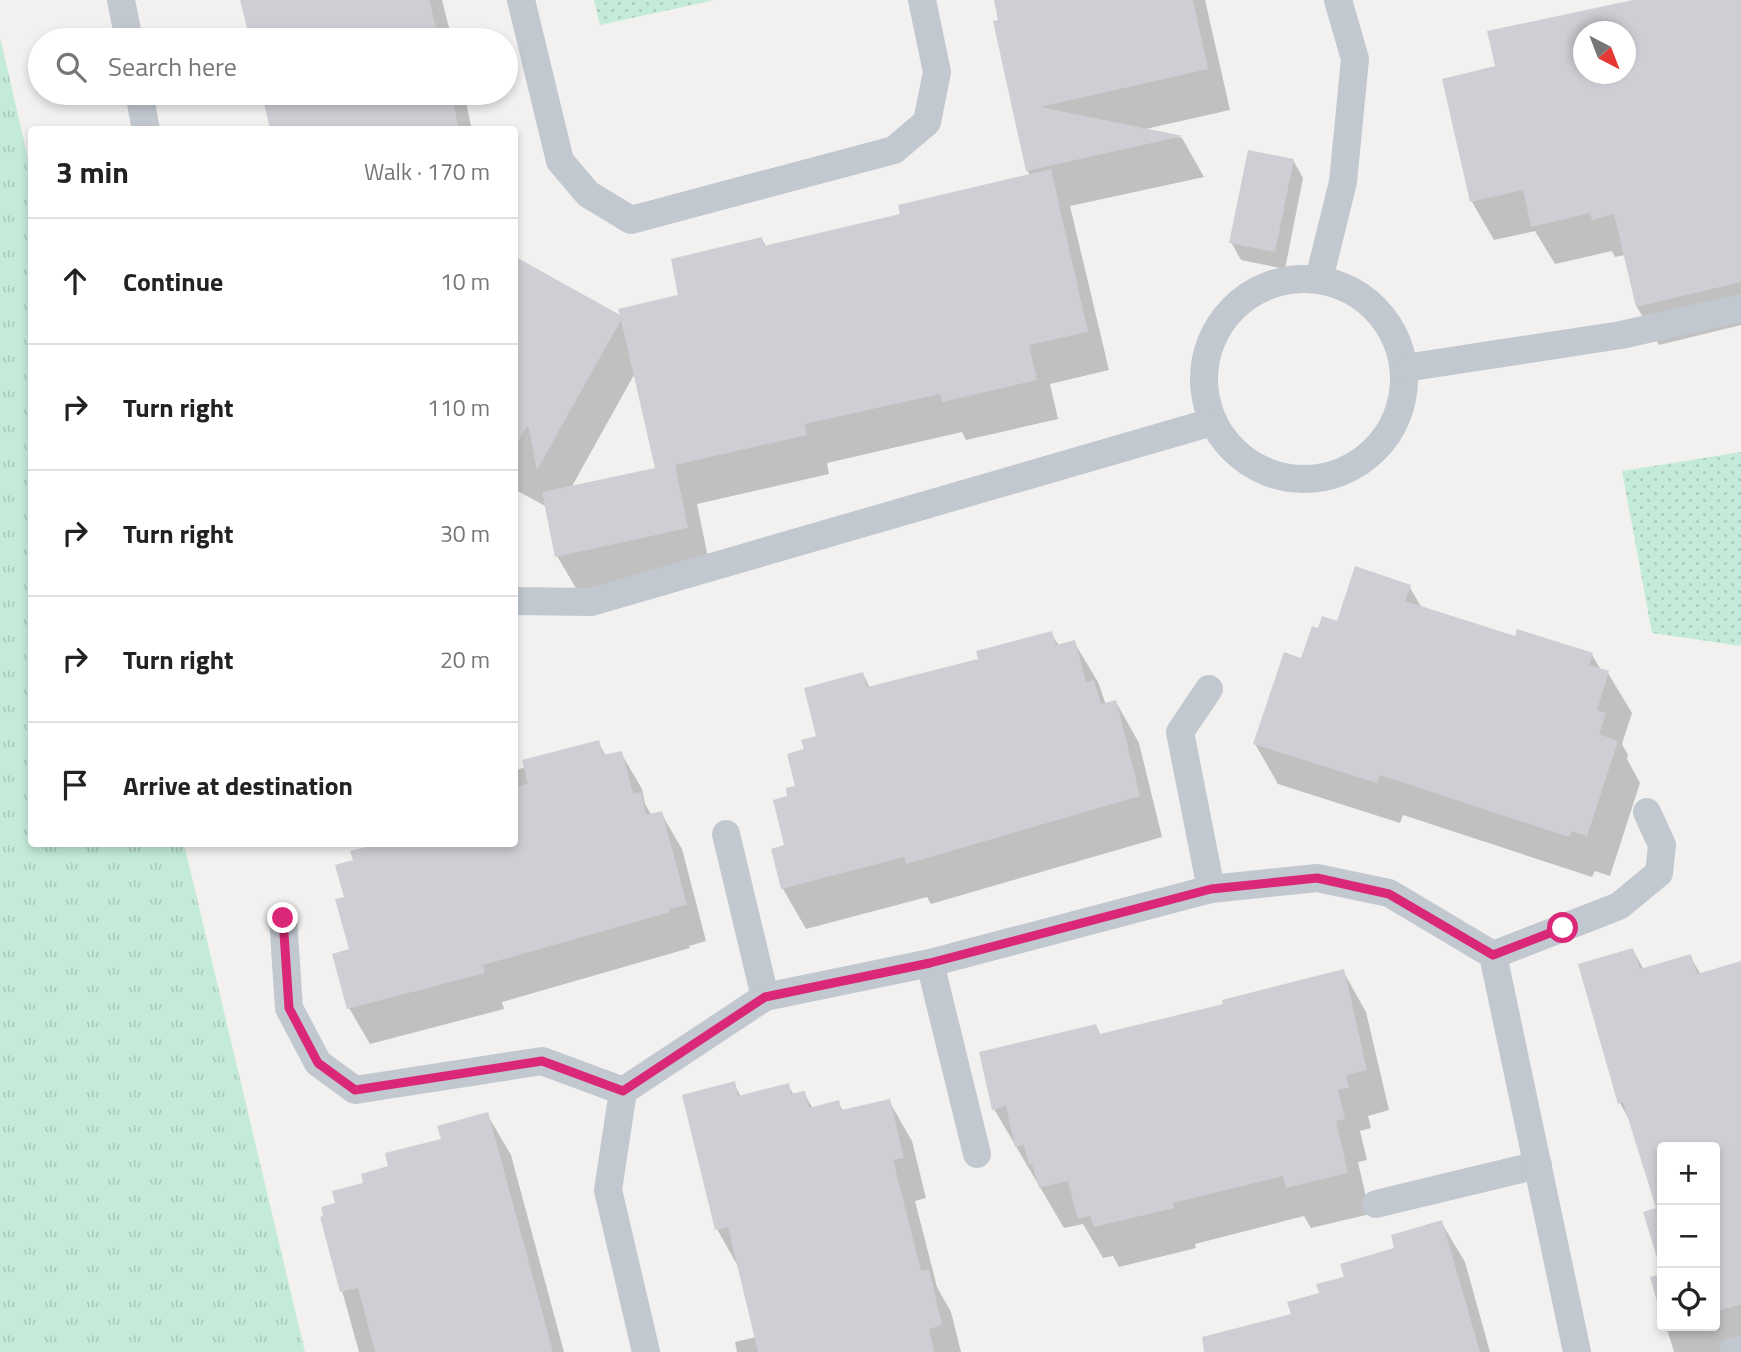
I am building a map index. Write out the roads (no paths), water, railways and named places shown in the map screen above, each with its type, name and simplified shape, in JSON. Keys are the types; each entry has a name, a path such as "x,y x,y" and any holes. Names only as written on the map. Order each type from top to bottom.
{"lane":[{"path":"121,0 127,28"},
{"path":"521,0 559,161 588,194 631,220 894,150 927,122 937,72 922,0"},
{"path":"1319,279 1343,182 1354,60 1338,0"},
{"path":"141,105 145,126"},
{"path":"1288,279 1319,279 1350,289 1377,309 1396,336 1405,368 1403,400 1392,430 1372,454 1345,472 1315,480 1283,479 1254,468 1230,449 1212,422 1204,392 1204,362 1215,332 1233,307 1259,289 1288,279"},
{"path":"1405,368 1621,335 1741,308"},
{"path":"518,601 591,603 1212,422"},
{"path":"1209,689 1180,732 1211,889"},
{"path":"1493,955 1619,906 1659,873 1662,845 1647,812"},
{"path":"726,834 765,997"},
{"path":"646,1352 608,1190 623,1091 765,997 930,963 1211,889 1317,878 1389,894 1493,955 1577,1352"},
{"path":"283,918 289,1008 318,1063 355,1090 542,1061 623,1091"},
{"path":"930,963 977,1154"},
{"path":"1376,1204 1538,1164"},
{"path":"1733,1352 1741,1350"}]}
